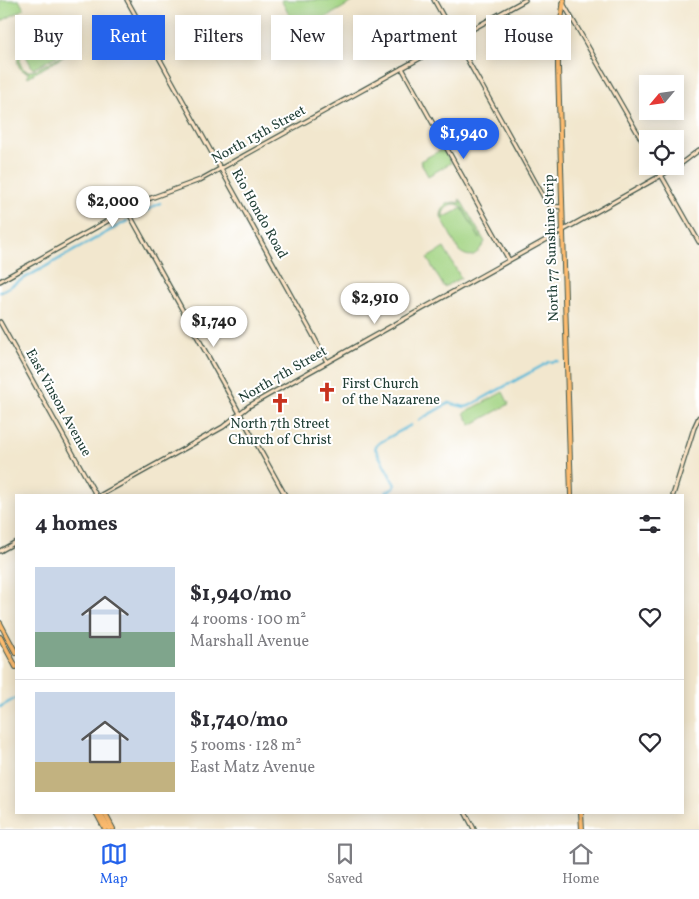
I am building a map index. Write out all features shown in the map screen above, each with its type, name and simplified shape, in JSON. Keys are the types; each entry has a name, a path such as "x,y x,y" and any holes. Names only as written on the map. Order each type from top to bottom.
{"main road":[{"name":"North 77 Sunshine Strip","path":"563,1 558,47 571,494"},
{"path":"0,623 15,651"},
{"path":"0,637 15,665"},
{"path":"98,814 107,829"},
{"path":"105,814 114,829"},
{"path":"581,814 582,829"}],"street":[{"name":"Rio Hondo Road","path":"127,0 314,335 327,362"},
{"path":"434,0 442,15"},
{"name":"North 13th Street","path":"476,27 525,0"},
{"path":"563,1 639,134"},
{"name":"North 13th Street","path":"0,281 127,210 151,198 200,180 417,60"},
{"path":"467,60 546,201 553,207 562,207"},
{"path":"402,68 509,260"},
{"name":"North 7th Street","path":"103,494 222,427 258,401 662,176 699,150"},
{"path":"662,176 699,242"},
{"path":"127,210 284,494"},
{"name":"East Vinson Avenue","path":"0,322 95,494"},
{"path":"673,494 699,417"},
{"path":"0,551 15,543"},
{"path":"466,814 474,829"}],"green space":[{"path":"0,0 19,0 24,9 0,22"},
{"path":"281,0 356,0 330,15 289,15"},
{"path":"18,60 20,60 21,66 28,71 58,60 28,77 29,73 22,70"},
{"path":"28,60 49,60 33,69"},
{"path":"443,149 451,163 428,176 420,161"},
{"path":"459,200 485,242 472,256 459,251 441,217 442,210 446,205 452,202 460,203","holes":["452,204 462,207 480,239 462,208 443,218 446,208"]},
{"path":"444,248 461,278 444,287 427,258"},
{"path":"503,392 509,404 471,425 464,413"}],"waterway":[{"path":"137,216 160,203"},
{"path":"0,292 127,221"},
{"path":"419,420 449,403 465,407 469,406 549,362 558,361"},
{"path":"386,492 394,488 395,485 375,447 411,425"},
{"path":"0,707 15,699"}],"place":[{"name":"First Church of the Nazarene","path":"327,392"},
{"name":"North 7th Street Church of Christ","path":"280,403"}]}
